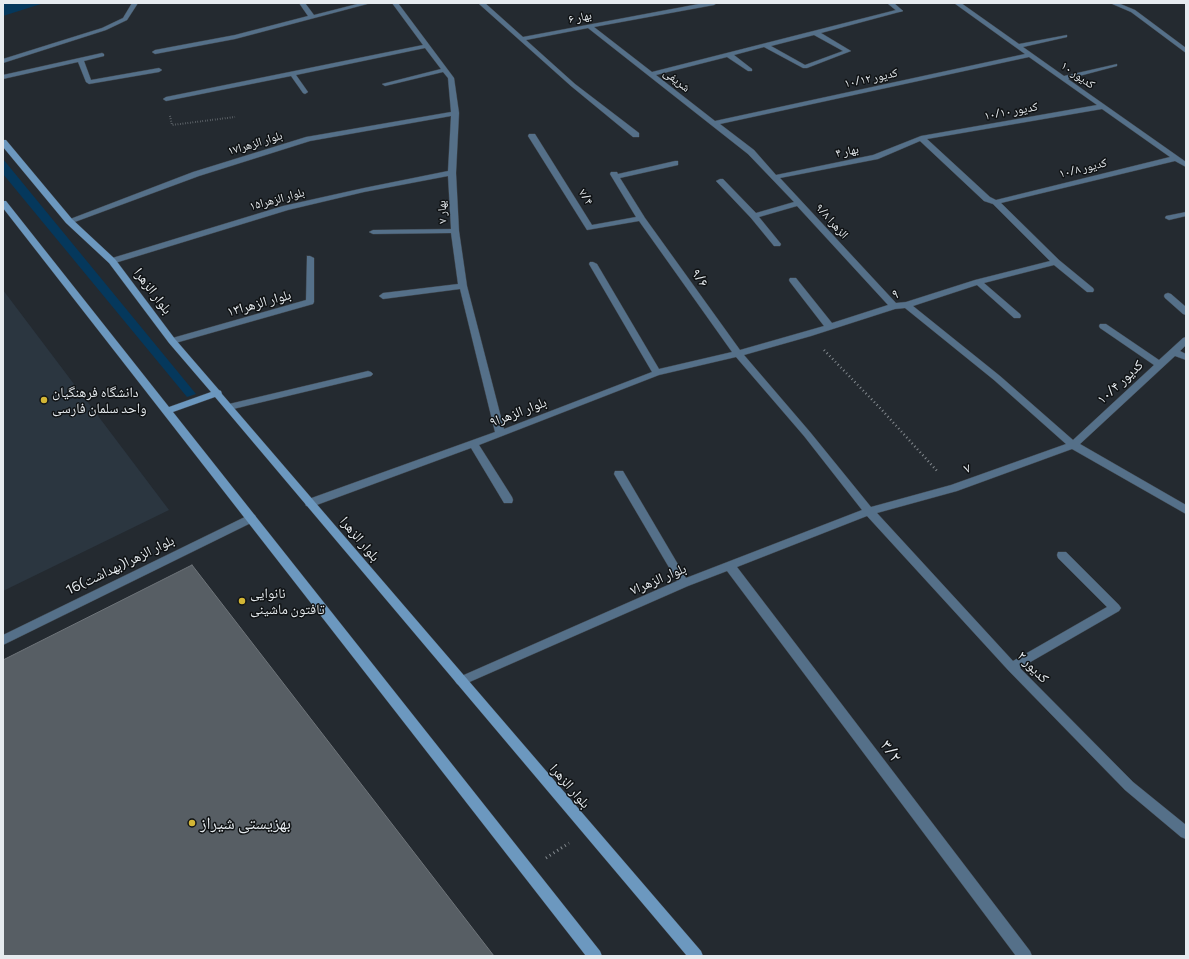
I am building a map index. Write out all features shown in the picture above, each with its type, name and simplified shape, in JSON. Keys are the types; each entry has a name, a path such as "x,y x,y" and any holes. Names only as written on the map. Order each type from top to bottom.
{"main road":[{"name":"بلوار الزهرا","path":"3,142 69,220 112,261 172,341 696,956"},
{"path":"3,203 595,956"},
{"path":"167,411 218,394"}],"street":[{"path":"3,61 104,29 125,19 135,3"},
{"path":"302,3 312,17"},
{"path":"155,52 235,38 368,3"},
{"name":"بهار ۷","path":"395,3 451,78 455,113 452,173 455,231 463,286 500,434"},
{"path":"481,3 572,85 636,135"},
{"name":"بهار ۶","path":"520,39 710,3"},
{"path":"651,74 900,11 890,3"},
{"name":"کدیور ۱۰","path":"957,3 1186,165"},
{"path":"1113,3 1133,12 1186,51"},
{"name":"شریفی","path":"589,26 716,123 751,152"},
{"path":"765,45 805,67 848,51 814,32"},
{"path":"1019,46 1065,36"},
{"path":"166,99 427,46"},
{"path":"728,54 750,70"},
{"path":"3,77 102,55"},
{"name":"کدیور ۱۰/۱۲","path":"716,123 1031,55"},
{"path":"80,60 89,82 159,70"},
{"path":"1063,78 1114,65"},
{"path":"385,84 446,70"},
{"path":"292,74 305,92"},
{"name":"کدیور ۱۰/۱۰","path":"921,138 1104,106"},
{"name":"بلوار الزهرا۱۷","path":"69,220 196,174 310,140 455,113"},
{"name":"۷/۴","path":"532,136 590,228 641,218"},
{"path":"921,138 987,199 996,202 1056,262 1090,290"},
{"name":"بهار ۴","path":"775,177 875,158 921,138"},
{"name":"الزهرا ۹/۸","path":"751,152 800,203 894,306"},
{"name":"کدیور ۱۰/۸","path":"996,202 1176,158"},
{"name":"۹/۶","path":"675,163 616,175 641,218 738,354 807,434 869,511"},
{"name":"بلوار الزهرا۱۵","path":"112,261 286,208 364,190 452,173"},
{"path":"720,181 754,216 777,244"},
{"path":"754,216 800,203"},
{"path":"1169,218 1186,214"},
{"path":"373,232 455,231"},
{"name":"بلوار الزهرا۱۳","path":"172,341 310,302 310,258"},
{"name":"۹","path":"738,354 808,334 894,306 907,305 978,282 1056,262"},
{"path":"593,264 657,373"},
{"path":"793,280 830,327"},
{"path":"978,282 1017,316"},
{"path":"383,296 463,286"},
{"path":"1168,296 1186,312"},
{"path":"907,305 997,378 1073,445 1186,510"},
{"path":"1102,326 1160,364"},
{"name":"کدیور ۱۰/۴","path":"1073,445 1186,340"},
{"path":"1174,352 1186,357"},
{"name":"بلوار الزهرا۹","path":"310,503 500,434 657,373 738,354"},
{"path":"229,407 368,374"},
{"path":"473,444 508,500"},
{"name":"۷","path":"869,511 953,488 1073,445"},
{"path":"619,474 684,583"},
{"name":"بلوار الزهرا۷","path":"461,681 684,583 869,511"},
{"name":"۲ کدیور","path":"869,511 1012,667 1129,786 1186,833"},
{"name":"16بلوار الزهرا(بهداشت)","path":"3,640 251,518"},
{"path":"1012,667 1115,608 1062,555"},
{"name":"۳/۲","path":"730,566 1025,956"}],"path":[{"path":"808,334 881,409 953,488"},
{"path":"528,870 589,831"}],"shaded area":[{"path":"3,3 44,3 3,16"},
{"path":"3,159 196,394 187,397 3,174"},
{"name":"دانشگاه فرهنگیان واحد سلمان فارسی","path":"3,290 169,510 3,591"}],"building":[{"name":"بهزیستی شیراز","path":"192,565 494,956 3,956 3,660"}],"place":[{"name":"دانشگاه فرهنگیان واحد سلمان فارسی","path":"44,400"},
{"name":"نانوایی تافتون ماشینی","path":"242,601"},
{"name":"بهزیستی شیراز","path":"192,823"}]}
